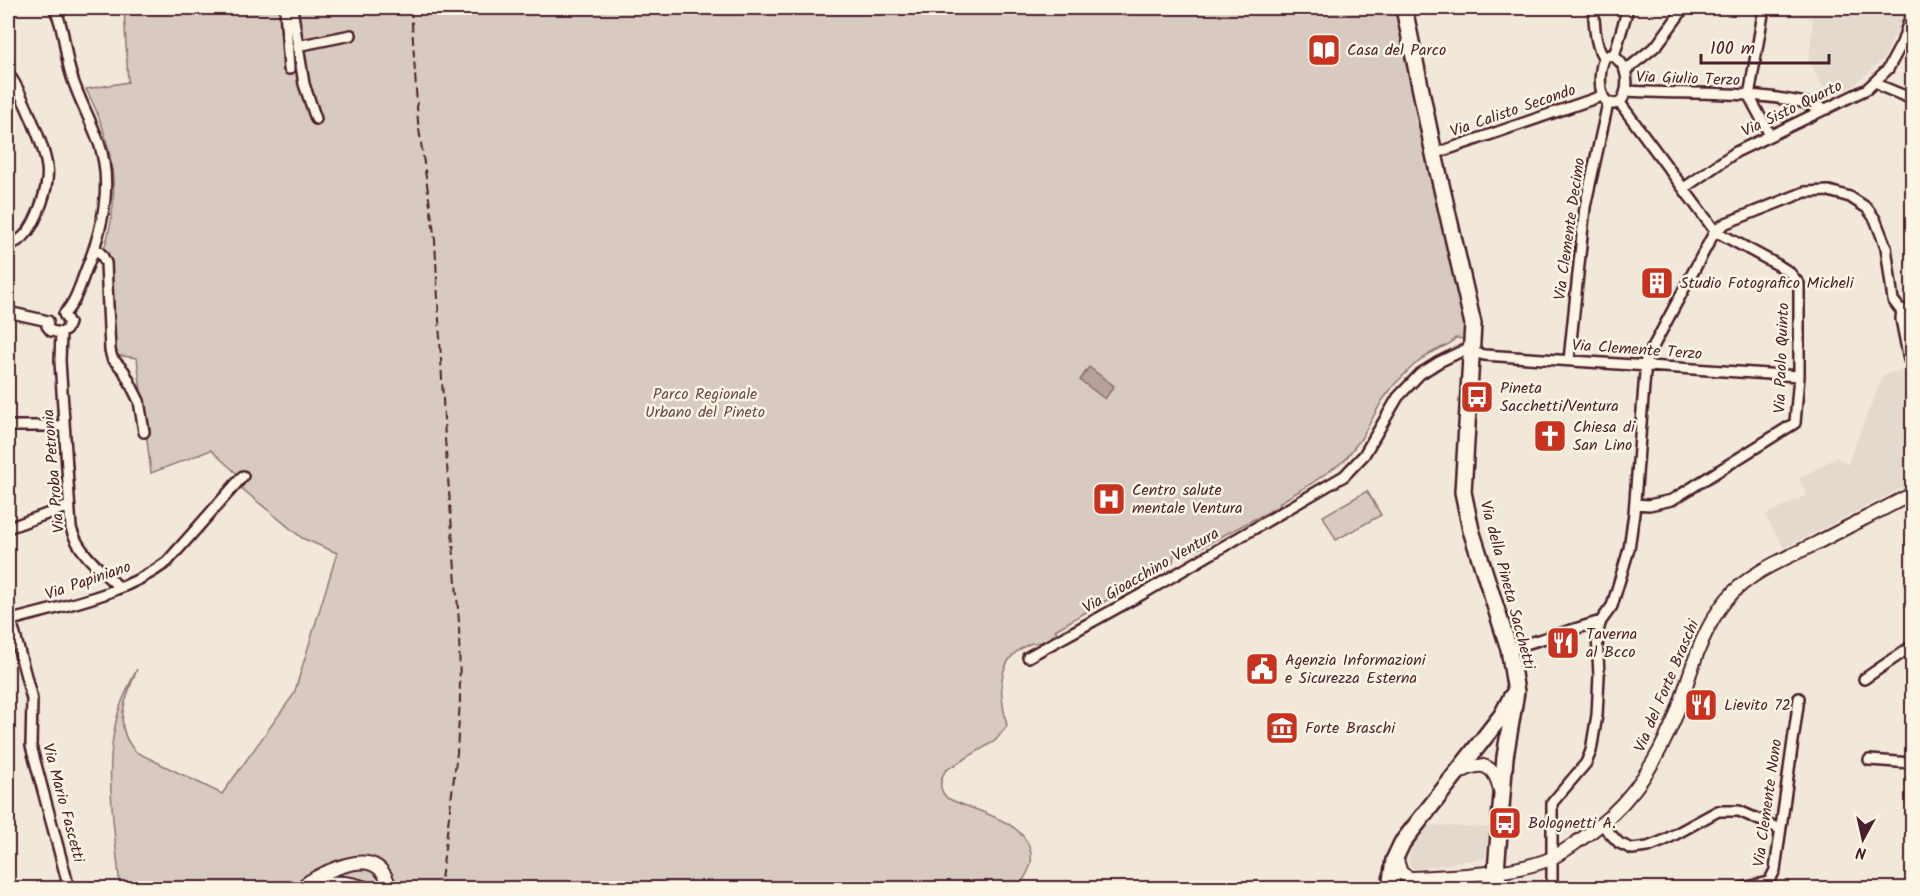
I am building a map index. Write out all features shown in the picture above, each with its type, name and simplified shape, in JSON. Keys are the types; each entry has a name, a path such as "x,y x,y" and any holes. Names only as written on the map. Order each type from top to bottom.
{"main road":[{"name":"Via della Pineta Sacchetti","path":"1390,888 1395,856 1402,843 1502,715 1515,687 1509,649 1472,530 1463,492 1473,352 1472,318 1434,154 1404,8"},
{"path":"1490,888 1496,871 1508,737 1516,699 1515,687"}],"street":[{"path":"54,8 62,28 74,82 102,154 105,199 95,248 73,303 64,314"},
{"path":"285,8 289,69"},
{"path":"292,8 304,84 316,119"},
{"path":"1593,8 1600,53 1622,63 1626,70 1626,91 1620,103 1715,231"},
{"path":"1609,57 1628,8"},
{"path":"1626,70 1657,45 1684,8"},
{"path":"1764,8 1749,96 1770,135"},
{"name":"Via Sisto Quarto","path":"1684,188 1736,153 1867,90 1888,69 1902,43 1912,11"},
{"path":"297,46 351,35"},
{"name":"Via Clemente Decimo","path":"1569,360 1582,225 1605,100 1609,57"},
{"path":"8,73 40,144 48,175 32,226 25,236 8,245"},
{"path":"1876,81 1882,87 1912,99"},
{"name":"Via Giulio Terzo","path":"1626,91 1749,96 1827,109"},
{"name":"Via Calisto Secondo","path":"1434,154 1605,100 1620,103"},
{"path":"1552,888 1552,803 1586,762 1591,752 1597,715 1597,634 1601,621 1612,606 1624,567 1635,504 1646,360 1715,231 1726,223 1805,192 1829,191 1850,197 1867,208 1875,219 1886,247 1893,300 1902,309 1912,312"},
{"name":"Via Paolo Quinto","path":"1635,504 1649,505 1672,500 1795,423 1799,376 1799,284 1784,268 1715,231"},
{"path":"95,248 102,255 105,263 112,358 124,371 139,400 144,432"},
{"path":"1902,309 1901,319 1909,360"},
{"path":"8,312 48,321"},
{"path":"56,313 64,314 69,323 66,330 61,333 51,331 47,326 48,321 56,313"},
{"name":"Via Proba Petronia","path":"61,333 60,361 71,528 76,541 87,555 120,588"},
{"name":"Via Gioacchino Ventura","path":"1028,657 1154,588 1344,476 1364,455 1391,407 1415,379 1432,366 1456,353 1464,350 1473,352"},
{"name":"Via Clemente Terzo","path":"1473,352 1484,355 1799,376"},
{"path":"8,426 64,426"},
{"name":"Via Papiniano","path":"9,620 77,603 120,588 153,573 167,562 243,476"},
{"name":"Via del Forte Braschi","path":"1395,856 1401,873 1410,878 1496,871 1552,858 1602,825 1619,809 1653,761 1674,718 1708,628 1734,592 1770,566 1912,495"},
{"path":"8,528 69,506"},
{"name":"Via Mario Fascetti","path":"9,620 32,699 31,746 69,888"},
{"path":"1509,649 1601,621"},
{"path":"1863,679 1912,646"},
{"name":"Via Clemente Nono","path":"1742,888 1769,882 1773,876 1798,698"},
{"path":"1869,760 1912,763"},
{"path":"1457,774 1474,765 1489,768 1496,778 1502,800"},
{"path":"1602,825 1619,843 1632,849 1648,847 1663,841 1718,811 1740,811 1780,829"},
{"path":"301,888 313,879 351,863 364,862 379,868 387,878 390,888"},
{"path":"1496,871 1500,881 1499,888"},
{"path":"309,888 322,884 342,883 365,888"}],"shaded area":[{"path":"1768,8 1905,8 1884,58 1852,87 1828,96 1809,60 1813,19 1768,11"},
{"path":"1089,367 1114,386 1105,399 1080,380"},
{"path":"1912,368 1912,483 1784,548 1765,515 1807,495 1799,479 1837,457 1847,465 1883,375"},
{"path":"1427,825 1489,828 1485,858 1415,869 1409,865 1408,859 1413,840"}],"green space":[{"name":"Parco Regionale Urbano del Pineto","path":"124,8 1395,8 1427,165 1466,323 1465,339 1455,338 1451,343 1431,353 1413,366 1382,401 1362,437 1345,460 1279,503 1281,505 1194,551 1175,549 1173,562 1055,630 1057,632 1047,639 1019,650 1011,658 1002,678 1002,701 1007,726 995,741 946,770 940,784 947,798 1001,820 1024,837 1030,849 1031,863 1019,888 120,888 111,792 112,744 123,699 137,669 123,712 122,722 128,742 136,752 222,794 294,694 337,553 302,538 241,488 246,482 211,450 151,473 137,358 114,355 108,257 104,249 113,208 112,167 102,127 86,89 128,82"},
{"path":"1367,491 1381,515 1336,540 1323,516"}],"railway":[{"path":"411,8 418,122 435,240 445,439 459,622 460,699 457,753 440,888"}],"place":[{"name":"Casa del Parco","path":"1324,50"},
{"name":"Studio Fotografico Micheli","path":"1657,283"},
{"name":"Pineta Sacchetti/Ventura","path":"1477,397"},
{"name":"Chiesa di San Lino","path":"1550,436"},
{"name":"Centro salute mentale Ventura","path":"1109,499"},
{"name":"Taverna al Bcco","path":"1563,643"},
{"name":"Agenzia Informazioni e Sicurezza Esterna","path":"1262,669"},
{"name":"Lievito 72","path":"1701,705"},
{"name":"Forte Braschi","path":"1282,728"},
{"name":"Bolognetti A.","path":"1505,823"}]}
